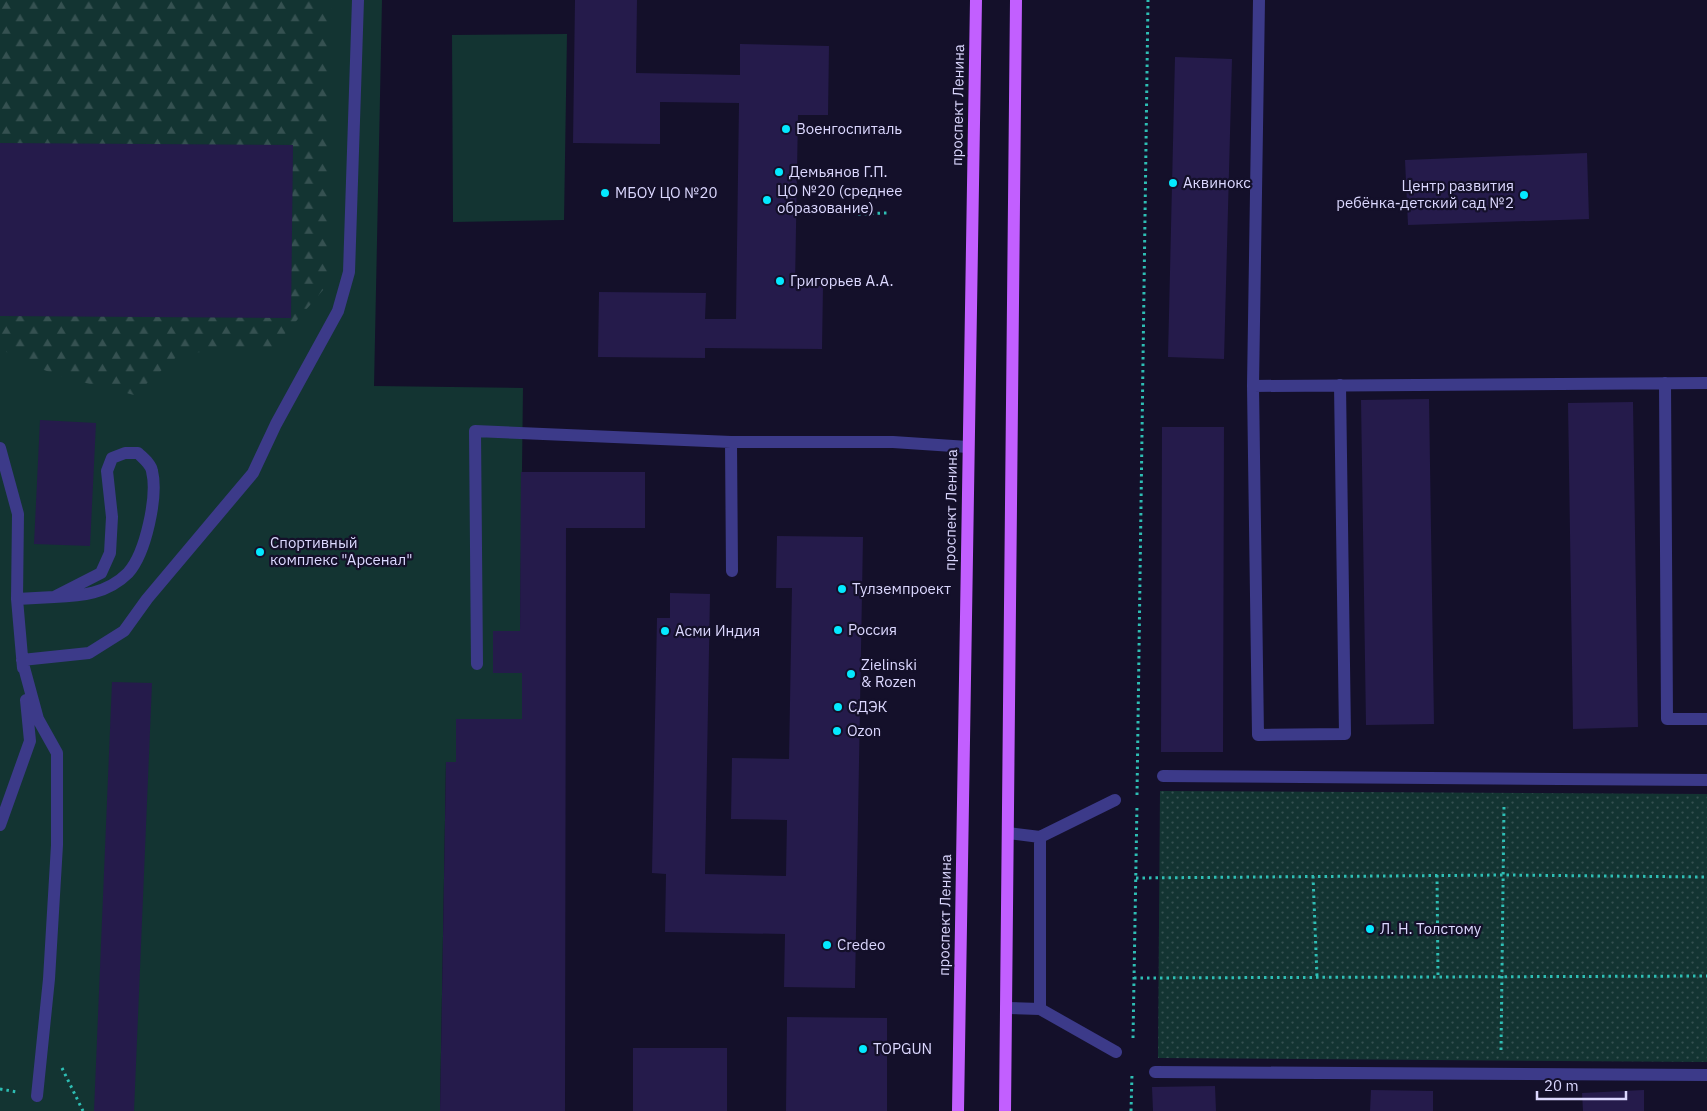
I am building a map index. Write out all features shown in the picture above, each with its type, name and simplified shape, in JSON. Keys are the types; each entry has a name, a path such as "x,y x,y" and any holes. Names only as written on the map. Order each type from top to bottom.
{"main road":[{"name":"проспект Ленина","path":"958,1111 976,0"},
{"path":"1005,1111 1016,0"}],"lane":[{"path":"22,660 89,652 124,631 147,599 253,473 276,424 338,311 349,272 358,0"},
{"path":"1259,0 1253,386 1258,735 1345,734 1340,385"},
{"path":"1665,383 1667,719 1707,719"},
{"path":"1253,386 1707,383"},
{"path":"477,664 475,431 731,442 893,442 968,447"},
{"path":"731,442 732,571"},
{"path":"0,448 18,514 17,599 30,741 0,824"},
{"path":"17,599 54,598 90,595 112,584 128,572 143,545 150,518 153,487 152,469 138,453 125,453 112,458 107,471 112,517 110,553 101,573 54,598"},
{"path":"22,660 38,719 57,753 57,845 49,979 37,1096"},
{"path":"1163,776 1707,780"},
{"path":"1008,833 1040,837 1115,800"},
{"path":"1040,837 1040,1009"},
{"path":"1006,1008 1040,1009 1116,1052"},
{"path":"1155,1072 1707,1076"}],"path":[{"path":"1133,1047 1148,0"},
{"path":"858,214 887,213"},
{"path":"1115,800 1163,776"},
{"path":"1502,1050 1504,806"},
{"path":"1136,878 1504,874 1707,877"},
{"path":"1437,875 1438,976"},
{"path":"1313,876 1317,977"},
{"path":"1134,978 1707,976"},
{"path":"1131,1111 1132,1069"}],"green space":[{"name":"Спортивный комплекс \"Арсенал\"","path":"0,0 382,0 374,386 523,388 520,631 493,631 522,673 522,719 457,719 456,762 446,762 440,1111 0,1111"},
{"path":"0,0 332,0 330,282 272,349 181,353 134,395 48,372 0,348"},
{"path":"567,34 564,220 453,222 452,35"},
{"path":"1160,791 1707,794 1707,1062 1158,1058"}],"building":[{"path":"575,0 637,0 636,73 740,75 740,44 829,46 828,115 798,115 795,285 823,286 822,349 705,348 705,358 598,357 599,292 706,293 705,319 736,319 739,103 660,102 660,144 573,143"},
{"path":"1175,57 1232,59 1224,359 1168,357"},
{"path":"0,143 293,145 291,318 0,316"},
{"path":"1587,153 1589,219 1408,225 1405,160"},
{"path":"1429,399 1434,724 1366,725 1361,400"},
{"path":"1633,402 1638,727 1573,729 1568,403"},
{"path":"40,420 96,423 90,546 34,544"},
{"path":"1162,427 1224,427 1223,752 1161,752"},
{"path":"521,472 645,472 645,528 566,528 565,1111 440,1111 446,762 456,762 456,719 522,719 522,673 493,673 493,631 520,631"},
{"path":"777,536 863,537 855,988 784,987 785,934 665,932 666,874 652,873 657,618 670,618 670,593 710,594 705,874 786,876 787,820 731,819 732,758 789,759 792,588 776,588"},
{"path":"112,682 152,683 134,1111 94,1111"},
{"path":"787,1017 887,1018 887,1111 786,1111"},
{"path":"633,1048 727,1048 727,1111 633,1111"},
{"path":"1215,1086 1216,1111 1153,1111 1152,1087"},
{"path":"1371,1090 1433,1091 1433,1111 1370,1111"},
{"path":"1644,1090 1644,1111 1583,1111 1582,1093"}],"place":[{"name":"Военгоспиталь","path":"786,129"},
{"name":"Демьянов Г.П.","path":"779,172"},
{"name":"Аквинокс","path":"1173,183"},
{"name":"МБОУ ЦО №20","path":"605,193"},
{"name":"Центр развития ребёнка-детский сад №2","path":"1524,195"},
{"name":"ЦО №20 (среднее образование)","path":"767,200"},
{"name":"Григорьев А.А.","path":"780,281"},
{"name":"Спортивный комплекс \"Арсенал\"","path":"260,552"},
{"name":"Тулземпроект","path":"842,589"},
{"name":"Россия","path":"838,630"},
{"name":"Асми Индия","path":"665,631"},
{"name":"Zielinski & Rozen","path":"851,674"},
{"name":"СДЭК","path":"838,707"},
{"name":"Ozon","path":"837,731"},
{"name":"Л. Н. Толстому","path":"1370,929"},
{"name":"Credeo","path":"827,945"},
{"name":"TOPGUN","path":"863,1049"}]}
